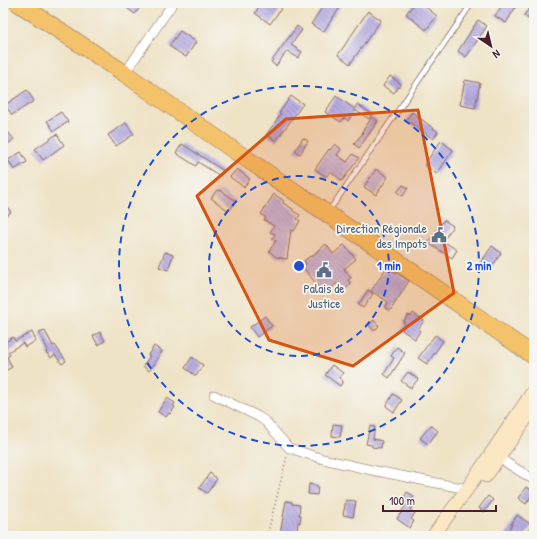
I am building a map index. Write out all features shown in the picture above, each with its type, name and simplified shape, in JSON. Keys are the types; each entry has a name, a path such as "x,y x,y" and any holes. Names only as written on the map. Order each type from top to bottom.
{"highway":[{"path":"18,3 374,240 534,344"},
{"path":"34,3 129,67 237,148"},
{"path":"374,240 534,356"}],"street":[{"path":"129,67 173,3"},
{"path":"433,536 467,489 534,390"},
{"path":"214,394 266,422 289,448 376,471 467,489"},
{"path":"444,536 534,407"},
{"path":"499,458 534,480"}],"lane":[{"path":"330,210 472,3"}],"path":[{"path":"267,536 289,448"}],"highlighted area":[{"path":"418,110 454,293 353,366 269,340 197,196 286,119"}],"building":[{"path":"120,3 137,3 141,6 135,14"},
{"path":"262,3 285,3 270,24 255,13"},
{"path":"325,3 343,3 323,32 311,24"},
{"path":"415,3 421,3 437,16 426,30 406,14"},
{"path":"504,3 518,3 506,23 495,16"},
{"path":"530,8 534,12 534,15 530,20 524,15"},
{"path":"368,11 381,20 350,64 338,55"},
{"path":"478,20 487,26 466,57 458,51"},
{"path":"297,26 302,30 291,45 302,52 298,58 287,51 276,66 271,62"},
{"path":"180,31 196,42 186,57 169,46"},
{"path":"390,76 401,84 394,93 383,86"},
{"path":"465,80 480,83 475,108 460,105"},
{"path":"27,90 34,101 12,115 5,105"},
{"path":"291,96 303,104 276,141 266,135 281,114 279,113"},
{"path":"336,96 355,109 357,104 372,114 369,119 355,110 348,121 344,118 341,122 325,112"},
{"path":"61,112 68,122 54,131 47,121"},
{"path":"412,112 438,132 433,139 406,120"},
{"path":"372,117 378,121 359,148 354,144 363,133 362,132"},
{"path":"126,123 134,134 116,146 108,135"},
{"path":"7,131 14,139 3,148 3,134"},
{"path":"57,134 64,145 43,160 35,149"},
{"path":"303,138 308,141 300,154 295,151"},
{"path":"441,141 453,150 437,174 424,165"},
{"path":"182,144 224,171 220,176 198,162 196,166 176,153"},
{"path":"335,144 341,149 337,155 347,162 353,154 359,158 342,181 330,171 326,177 315,169 329,149 330,150"},
{"path":"21,152 27,162 14,170 8,160"},
{"path":"237,169 250,179 244,187 230,177"},
{"path":"376,169 388,177 376,195 364,187"},
{"path":"403,185 408,188 403,196 397,192"},
{"path":"217,190 220,190 236,201 229,211 211,198"},
{"path":"274,194 284,201 283,203 300,215 297,219 300,221 294,231 291,230 287,259 276,257 269,251 276,241 272,239 275,234 270,232 274,226 264,220 266,218 261,214"},
{"path":"3,201 11,212 3,218"},
{"path":"444,220 453,226 443,241 457,250 452,258 428,243"},
{"path":"326,244 333,254 344,245 356,259 344,269 351,278 348,280 351,284 343,291 337,283 324,294 303,267 306,264 304,261"},
{"path":"492,246 501,253 490,270 480,264"},
{"path":"165,252 173,255 168,270 159,267"},
{"path":"387,267 409,281 390,311 385,308 388,302 371,291"},
{"path":"368,290 373,294 363,308 358,305"},
{"path":"413,313 424,321 418,329 420,331 415,339 402,330 405,324 403,322 408,315 411,316"},
{"path":"265,316 272,326 257,337 250,327"},
{"path":"374,320 379,326 374,331 369,325"},
{"path":"45,331 53,346 55,345 66,361 62,364 55,355 51,358 46,352 48,350 39,333"},
{"path":"32,332 36,341 25,347 23,343 8,352 10,355 7,357 12,367 3,372 3,341 4,343 13,337 15,341"},
{"path":"100,332 105,341 98,345 93,336"},
{"path":"435,335 443,341 427,364 418,358"},
{"path":"154,346 162,351 149,371 143,366 150,356 148,355"},
{"path":"397,347 405,353 389,378 384,374 394,358 391,356"},
{"path":"192,357 203,365 196,376 185,368"},
{"path":"332,365 343,373 339,378 343,381 340,386 325,375"},
{"path":"408,372 418,379 411,388 401,381"},
{"path":"393,394 402,400 394,412 386,406"},
{"path":"167,398 175,403 173,406 175,407 166,417 158,412"},
{"path":"333,424 342,425 340,437 332,436"},
{"path":"431,425 438,431 428,444 420,438"},
{"path":"370,426 375,427 373,439 382,441 381,448 372,447 372,445 366,444"},
{"path":"210,473 217,479 207,493 199,488"},
{"path":"309,484 318,486 317,495 308,494"},
{"path":"526,487 534,492 526,504 518,498"},
{"path":"407,492 414,496 412,500 415,501 410,510 415,513 411,519 414,521 410,528 397,519 406,505 402,502"},
{"path":"488,496 493,500 484,512 479,508"},
{"path":"346,500 356,501 353,517 343,515"},
{"path":"286,501 292,502 292,504 300,505 299,515 301,515 300,523 298,522 297,533 289,532 289,535 280,534"},
{"path":"517,515 532,525 525,536 505,536 512,525"}],"place":[{"name":"Direction Régionale des Impots","path":"439,235"},
{"name":"Palais de Justice","path":"324,270"}]}
